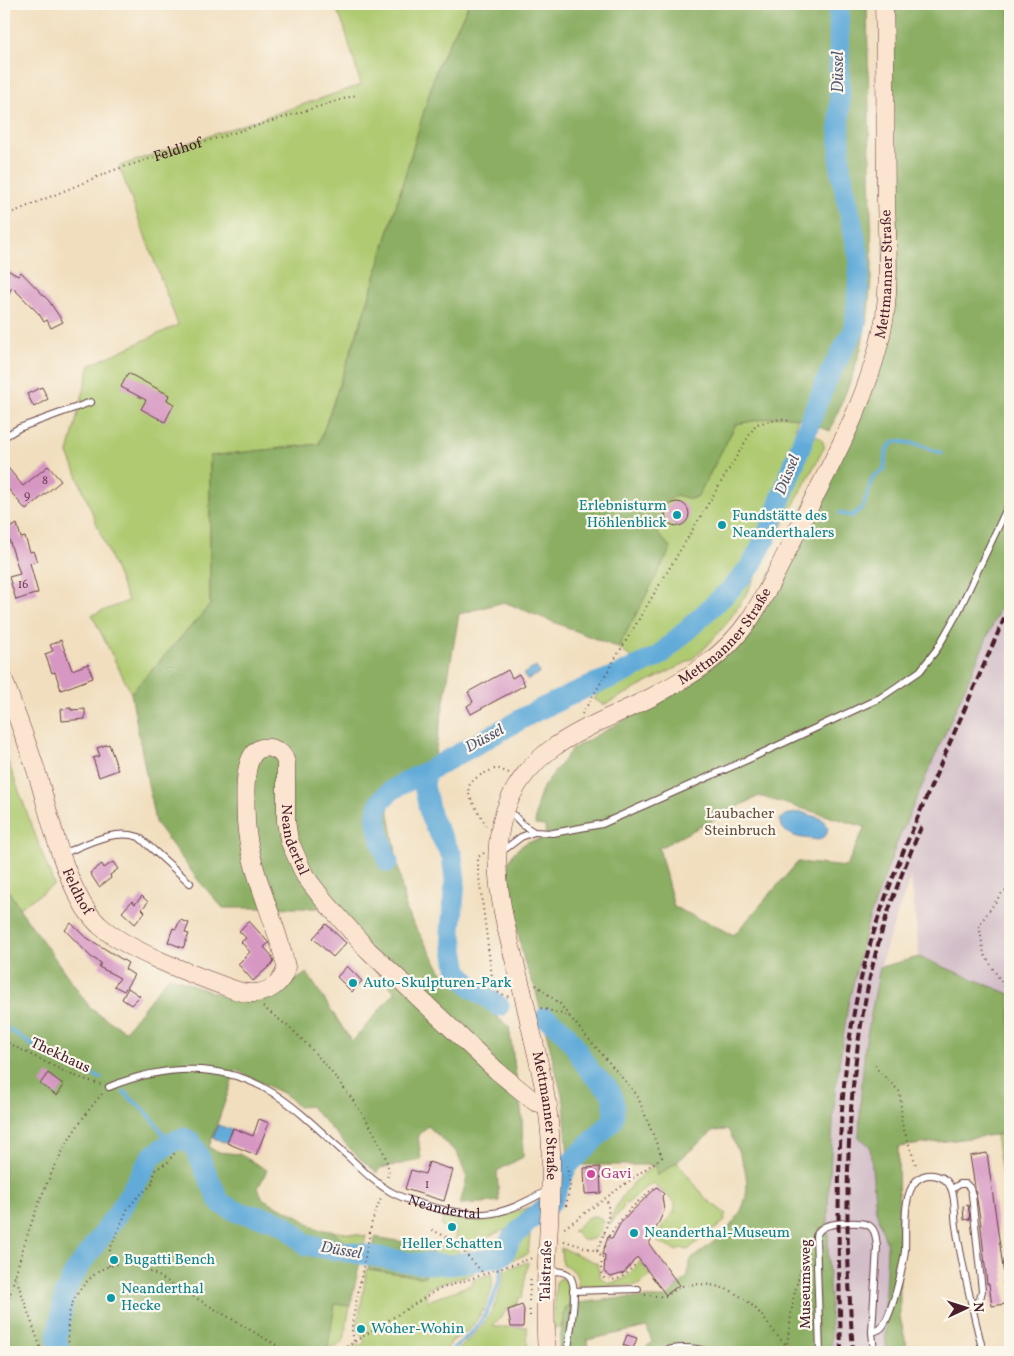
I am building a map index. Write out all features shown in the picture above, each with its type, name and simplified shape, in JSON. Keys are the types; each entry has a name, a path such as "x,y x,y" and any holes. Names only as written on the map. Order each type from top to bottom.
{"main road":[{"name":"Mettmanner Straße","path":"550,1192 551,1150 548,1105 533,1038 516,994 501,898 487,855 499,831 506,807 514,792 530,768 552,748 686,678 708,665 729,645 749,619 768,589 858,410 875,359 886,306 889,271 886,204 884,4"},
{"name":"Feldhof","path":"4,680 38,778 61,855 81,903 98,924 122,941 201,977 243,992 257,993 265,991"},
{"name":"Neandertal","path":"265,991 281,981 285,975 286,967 256,873 246,823 246,795 249,761 252,754 257,750 268,748 279,751 284,756 286,768 286,821 289,840 305,876 322,898 368,950 496,1071 535,1102 548,1105"},
{"name":"Talstraße","path":"547,1352 545,1329 546,1271 556,1221 550,1192"}],"lane":[{"path":"4,437 19,428 91,402"},
{"path":"487,855 534,832 553,833 602,824 880,698 920,671 937,649 958,612 1010,502"},
{"path":"506,807 523,825 534,832"},
{"path":"61,855 98,840 116,835 130,834 139,837 190,883"},
{"name":"Neandertal","path":"109,1087 125,1080 154,1072 185,1069 201,1069 246,1079 272,1092 306,1118 386,1188 404,1198 430,1206 477,1214 502,1211 550,1192"},
{"path":"874,1352 872,1332 881,1328 890,1308 904,1253 907,1203 911,1190 921,1177 929,1175 945,1180 952,1189 956,1226 983,1352"},
{"path":"952,1189 960,1184 966,1184 970,1188 972,1195 982,1291 980,1300 972,1306"},
{"name":"Museumsweg","path":"820,1352 816,1236 822,1228 833,1225 860,1223 868,1225 873,1229 877,1247 872,1332"},
{"path":"546,1271 568,1274 572,1280 572,1314 568,1352"},
{"path":"573,1291 638,1289"},
{"path":"661,1352 675,1348 689,1348 709,1352"}],"path":[{"name":"Feldhof","path":"4,216 114,170 356,95"},
{"path":"584,710 756,424 781,418 790,421"},
{"path":"486,828 470,799 468,790 473,781 486,772 497,768 509,773 512,771"},
{"path":"487,855 478,860 478,869 492,977 497,992 516,994"},
{"path":"1010,888 1002,894 980,925 984,954 1010,996"},
{"path":"243,992 291,1029 333,1073 370,1126 381,1146 389,1168 386,1188 376,1207 369,1236 352,1323 354,1341"},
{"path":"554,999 636,1096 662,1157 561,1230 556,1221"},
{"path":"539,1007 569,1016"},
{"name":"Thekhaus","path":"4,1041 69,1074 109,1087"},
{"path":"876,1066 900,1092 902,1124 913,1161 921,1177"},
{"path":"4,1317 26,1237 54,1170 77,1126 109,1087"},
{"path":"109,1266 110,1249 128,1208 152,1184 155,1170 168,1162 176,1151"},
{"path":"565,1211 570,1186 568,1171"},
{"path":"604,1234 609,1237 626,1212 654,1188"},
{"path":"597,1251 604,1234 608,1209 606,1198"},
{"path":"432,1230 453,1240 484,1274"},
{"path":"560,1240 597,1251 602,1258"},
{"path":"646,1295 665,1296 680,1287 699,1284 716,1286 735,1292 746,1299 774,1329 782,1342 787,1345 793,1300 807,1244"},
{"path":"603,1254 601,1270 604,1278 612,1280 623,1276 635,1265"},
{"path":"338,1352 437,1290 529,1259"},
{"path":"70,1352 70,1314 74,1300 88,1282 100,1271 109,1266 121,1264 155,1274 288,1352"},
{"path":"15,1275 42,1352"}],"shaded area":[{"path":"1010,585 1010,994 919,957 911,876 880,967 865,1046 861,1094 859,1137 870,1146 876,1211 887,1245 885,1295 886,1352 832,1352 828,1203 835,1092 848,1005 867,925 896,845"}],"green space":[{"path":"334,4 469,4 437,67 368,301 319,444 210,456 210,605 131,693 92,615 128,601 68,453 90,365 178,325 119,166 361,85 344,26"},
{"path":"469,4 867,4 872,267 868,314 861,348 852,377 830,431 798,418 781,416 736,424 698,496 691,499 676,495 664,504 658,534 671,548 618,648 504,602 459,614 434,759 385,791 406,911 442,972 509,1027 522,1117 523,1157 497,1171 499,1201 460,1204 467,1178 457,1153 428,1126 418,1135 421,1160 380,1168 377,1173 358,1157 310,1106 298,1107 286,1095 236,1070 209,1147 217,1152 239,1154 267,1170 258,1188 263,1199 298,1216 317,1229 332,1231 349,1245 349,1260 360,1262 350,1306 335,1304 328,1347 325,1352 4,1352 4,884 91,1009 125,1031 169,976 225,997 248,1001 271,995 307,973 352,1042 395,992 319,908 223,908 198,880 155,822 131,693 210,605 210,456 319,444 368,301 437,67"},
{"name":"Laubacher Steinbruch","path":"889,4 1010,4 1010,585 896,845 867,925 848,1005 835,1092 828,1203 832,1352 641,1352 652,1342 647,1327 587,1340 588,1352 558,1352 565,1308 569,1304 621,1298 666,1298 688,1276 689,1261 722,1235 739,1215 747,1190 746,1175 739,1153 729,1131 726,1130 713,1131 677,1162 657,1176 655,1165 580,1165 568,1158 564,1103 535,988 524,961 509,890 508,863 515,851 527,842 546,838 545,826 535,825 537,805 543,787 572,749 689,684 733,648 882,353","holes":["759,796 865,827 846,867 798,862 734,935 674,907 659,848"]},
{"path":"781,416 798,418 795,428 818,437 823,443 824,448 745,596 728,622 704,649 691,660 604,705 594,699 612,671 635,660 618,648 671,548 658,534 664,504 676,495 691,499 698,496 736,424"},
{"path":"4,751 54,885 19,908 4,884"},
{"path":"919,957 1010,994 1010,1133 898,1147 900,1317 908,1352 886,1352 885,1295 887,1245 876,1211 870,1146 859,1137 865,1046 880,967"},
{"path":"1010,1133 1010,1225 996,1135"},
{"path":"677,1162 707,1200 726,1214 724,1217 725,1221 710,1233 707,1230 703,1231 701,1234 702,1238 688,1250 681,1248 677,1251 658,1242 661,1229 675,1211 675,1203 653,1183 627,1204 625,1203 624,1207 610,1224 621,1198 640,1176 655,1165 657,1176"},
{"path":"532,1206 523,1219 507,1229 491,1235 466,1251 455,1237 456,1232 441,1226 443,1219 450,1216 474,1219 490,1218 504,1216"},
{"path":"595,1216 602,1219 603,1224 595,1238 582,1240 575,1231 572,1232 588,1217"},
{"path":"531,1227 528,1254 507,1262 512,1248"},
{"path":"332,1231 366,1236 363,1247 349,1245"},
{"path":"375,1237 433,1247 430,1258 373,1251"},
{"path":"437,1244 452,1247 453,1244 461,1254 452,1258 430,1258 433,1247 436,1247"},
{"path":"561,1248 597,1263 600,1277 608,1283 623,1279 634,1270 640,1261 651,1276 638,1285 578,1287 574,1272 562,1264"},
{"path":"370,1261 430,1270 421,1277 368,1269"},
{"path":"528,1262 522,1298 519,1298 517,1304 508,1309 494,1327 527,1327 528,1352 455,1352 475,1334 489,1316 498,1296 505,1270"},
{"path":"471,1265 474,1269 473,1274 434,1286 425,1291 428,1301 473,1284 472,1280 491,1274 492,1288 482,1313 472,1326 450,1342 451,1344 443,1352 345,1352 365,1342 357,1327 367,1269 421,1277 430,1270 452,1270"},
{"path":"561,1278 567,1281 569,1285 569,1304 565,1308 561,1328 553,1328 556,1282"},
{"path":"335,1304 350,1306 344,1340 337,1347 328,1347"}],"water":[{"path":"536,667 540,673 527,680 523,674"},
{"path":"801,812 822,819 828,828 826,835 818,840 794,836 785,831 779,820 785,815"},
{"path":"218,1125 232,1130 227,1143 213,1138"}],"building":[{"path":"4,268 18,276 21,272 49,301 63,322 51,328 47,320 44,322 39,314 12,287 4,302"},
{"path":"128,373 169,395 167,400 174,404 165,422 141,409 146,400 121,387"},
{"path":"42,387 48,399 34,407 27,394"},
{"path":"4,463 23,486 48,466 61,481 26,510 4,484"},
{"name":"Erlebnisturm Höhlenblick","path":"677,502 686,505 689,514 686,523 677,526 668,523 665,514 668,505"},
{"path":"17,524 21,538 25,537 30,552 33,551 37,561 30,563 38,593 16,600 9,577 20,574 6,530"},
{"path":"61,640 72,670 88,664 93,678 61,690 55,672 52,673 45,654 53,651 50,645"},
{"path":"508,670 512,678 519,674 525,685 471,714 467,706 473,702 468,692"},
{"path":"71,708 71,710 85,709 85,719 62,721 61,709"},
{"path":"109,744 118,770 99,777 93,758 100,756 97,748"},
{"path":"113,862 118,869 110,875 111,878 99,887 90,873 102,864 104,868"},
{"path":"142,896 148,902 142,909 145,912 135,924 122,912 132,901 135,904"},
{"path":"180,920 189,923 185,933 189,934 183,948 168,942 173,928 176,929"},
{"path":"249,921 269,943 264,947 272,956 274,962 253,981 238,964 250,952 241,942 246,938 239,931"},
{"path":"71,923 84,936 128,963 125,969 134,975 124,991 114,986 120,978 99,967 101,963 91,957 65,930"},
{"path":"326,924 346,943 333,957 313,938"},
{"path":"347,966 362,981 352,992 337,977"},
{"path":"128,988 140,996 131,1005 122,999"},
{"path":"48,1073 64,1085 57,1096 40,1084"},
{"path":"259,1119 269,1123 256,1155 227,1143 233,1128 253,1136"},
{"path":"987,1153 1005,1282 1003,1282 1006,1304 992,1306 989,1284 987,1284 980,1218 970,1156"},
{"path":"429,1162 453,1170 444,1201 405,1189 411,1170 425,1174"},
{"path":"600,1167 601,1193 585,1194 584,1168"},
{"name":"Neanderthal-Museum","path":"657,1187 664,1194 662,1196 664,1211 649,1244 679,1285 666,1295 637,1257 624,1273 611,1277 604,1272 605,1255 602,1254 608,1237 612,1239 620,1224"},
{"path":"968,1205 970,1219 964,1220 963,1206"},
{"path":"522,1305 524,1310 523,1327 511,1327 508,1310"},
{"path":"627,1335 637,1338 633,1349 623,1345"}],"waterway":[{"name":"Düssel","path":"499,1006 472,987 458,972 451,931 455,880 452,856 431,818 424,785 426,772 536,711 659,656 733,587 751,566 766,537 829,375 855,328 860,261 840,167 839,4"},
{"path":"840,513 852,516 863,507 873,477 884,470 887,449 895,441 917,444 941,453"},
{"name":"Düssel","path":"388,862 378,827 377,815 379,805 394,789 426,772"},
{"name":"Düssel","path":"59,1352 57,1337 65,1293 73,1275 118,1213 152,1156 170,1143 183,1138 190,1141 196,1150 220,1203 240,1213 271,1219 286,1226 306,1245 415,1263 451,1265 503,1255 511,1239 530,1220 548,1206 553,1199 567,1166 611,1123 614,1115 614,1102 609,1090 590,1071 567,1035 554,1023 545,1018"},
{"path":"4,1026 56,1061 101,1078"},
{"path":"124,1092 150,1116 170,1143"},
{"path":"450,1352 473,1331 490,1305 498,1286 503,1255"}],"railway":[{"path":"841,1352 839,1254 840,1154 847,1055 855,1007 872,937 896,871 1010,605"},
{"path":"853,1352 847,1206 851,1108 856,1060 863,1012 877,946 922,825"}],"place":[{"name":"Erlebnisturm Höhlenblick","path":"677,515"},
{"name":"Fundstätte des Neanderthalers","path":"722,525"},
{"name":"Auto-Skulpturen-Park","path":"353,983"},
{"name":"Gavi","path":"591,1174"},
{"name":"Heller Schatten","path":"452,1227"},
{"name":"Neanderthal-Museum","path":"634,1233"},
{"name":"Bugatti Bench","path":"114,1260"},
{"name":"Neanderthal Hecke","path":"111,1298"},
{"name":"Woher-Wohin","path":"361,1329"}]}
